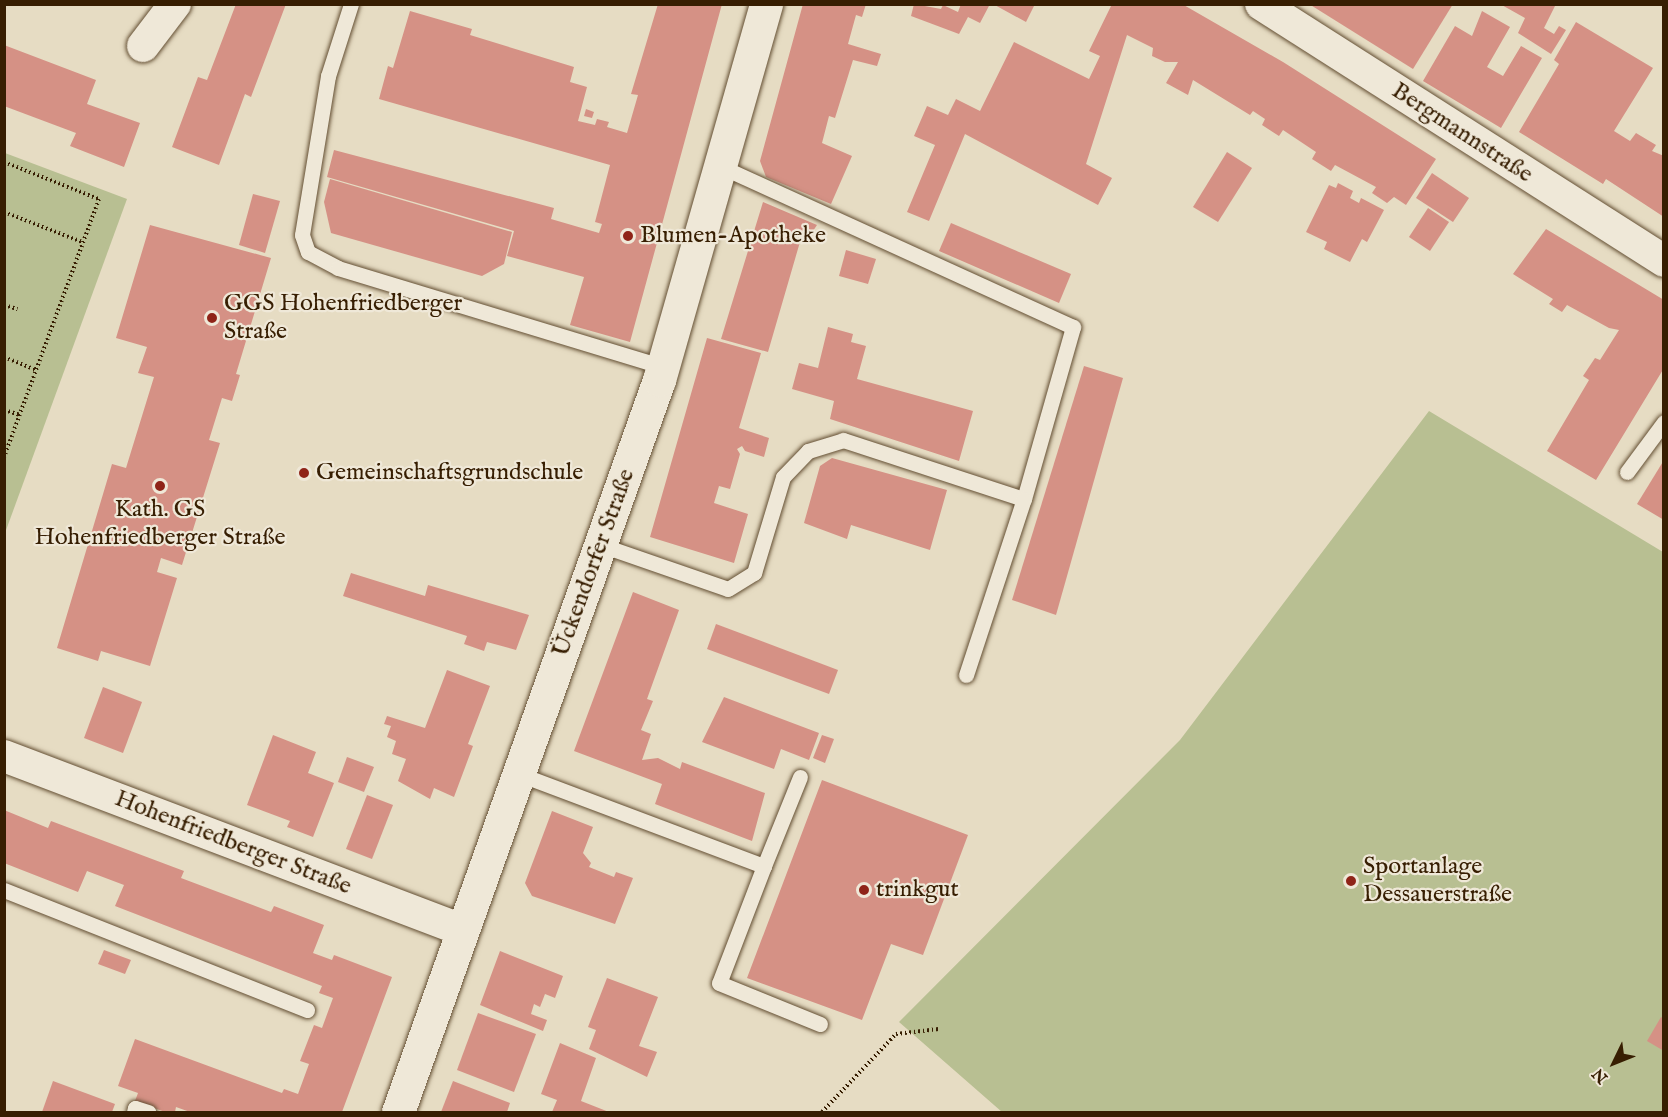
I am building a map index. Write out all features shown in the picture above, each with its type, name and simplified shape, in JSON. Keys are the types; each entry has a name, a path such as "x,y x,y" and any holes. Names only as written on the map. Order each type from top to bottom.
{"main road":[{"name":"Ückendorfer Straße","path":"398,1113 663,367 766,4"}],"street":[{"path":"142,46 176,4"},
{"name":"Bergmannstraße","path":"1261,4 1664,261"},
{"name":"Hohenfriedberger Straße","path":"4,756 462,930"}],"lane":[{"path":"351,4 328,76 302,235 308,252 322,263 663,367"},
{"path":"720,166 1073,327 1024,499 966,675"},
{"path":"1627,472 1664,423"},
{"path":"601,545 728,589 754,573 783,477 808,451 843,440 1024,499"},
{"path":"519,774 764,866"},
{"path":"800,777 719,983 820,1024"},
{"path":"4,890 307,1010"},
{"path":"134,1113 135,1108 148,1113"}],"path":[{"path":"4,162 99,199 4,457"},
{"path":"4,212 82,242"},
{"path":"4,304 17,309"},
{"path":"4,357 37,370"},
{"path":"4,410 20,415"},
{"path":"822,1113 896,1034 939,1029"}],"green space":[{"path":"5,153 127,199 5,533"},
{"name":"Sportanlage Dessauerstraße","path":"1429,411 1663,552 1663,1112 1002,1112 899,1022 1180,740"}],"building":[{"path":"236,4 286,4 251,97 245,94 219,165 172,147 198,77 207,80"},
{"path":"658,4 722,4 630,342 570,325 584,277 507,256 514,231 327,177 334,150 554,208 551,219 599,233 602,224 595,222 610,165 379,99 388,66 393,68 410,11 472,29 470,35 574,67 570,82 587,87 578,121 595,125 597,119 609,122 607,127 627,133 638,95 631,94"},
{"path":"803,4 866,4 862,17 856,15 848,44 881,54 877,66 853,60 835,118 829,116 822,143 852,156 831,204 766,177 760,161"},
{"path":"914,4 941,9 943,5 958,12 961,4 990,4 980,23 968,17 959,34 911,16"},
{"path":"993,4 1035,4 1026,22"},
{"path":"1112,4 1182,4 1283,62 1436,159 1406,205 1394,197 1387,203 1372,193 1376,187 1335,165 1331,171 1312,159 1316,152 1283,130 1279,136 1262,125 1265,119 1253,111 1250,115 1193,80 1188,95 1166,83 1178,62 1165,62 1152,56 1153,48 1127,35 1086,164 1112,178 1098,205 965,134 929,221 907,212 935,145 914,136 927,106 948,115 956,99 980,111 1014,42 1089,79 1100,56 1089,51"},
{"path":"1309,4 1453,4 1413,69"},
{"path":"1500,4 1556,4 1544,28 1554,34 1559,26 1566,30 1551,54 1518,33 1525,18"},
{"path":"1482,11 1510,27 1487,67 1503,76 1521,46 1542,58 1501,128 1423,81 1455,26 1472,36"},
{"path":"1576,22 1653,68 1614,131 1630,141 1636,133 1656,145 1652,151 1664,156 1664,217 1606,179 1603,184 1519,132 1559,64 1554,60"},
{"path":"4,45 96,80 87,104 140,123 124,167 70,146 76,133 4,106"},
{"path":"586,109 594,112 592,118 584,116"},
{"path":"1227,152 1252,168 1218,222 1193,207"},
{"path":"1432,173 1469,198 1453,222 1416,198"},
{"path":"330,179 512,232 504,264 482,276 331,233 324,202"},
{"path":"1338,183 1353,191 1350,198 1359,203 1361,198 1384,210 1367,242 1362,239 1350,262 1324,249 1327,242 1306,232 1329,185 1336,188"},
{"path":"253,194 280,201 265,253 239,245"},
{"path":"763,202 817,225 809,237 802,235 768,352 721,339"},
{"path":"1428,208 1449,222 1430,251 1409,237"},
{"path":"951,223 1071,274 1059,303 939,251"},
{"path":"150,225 271,258 236,374 240,375 232,401 222,398 209,440 220,443 182,565 161,558 157,572 177,578 150,666 101,651 98,661 57,648 112,464 126,468 154,377 138,373 147,347 116,338"},
{"path":"1546,229 1664,300 1664,368 1596,480 1547,451 1589,380 1583,376 1595,358 1600,360 1619,330 1609,328 1567,305 1562,312 1549,304 1553,299 1513,274"},
{"path":"846,250 876,259 868,284 839,276"},
{"path":"828,327 853,334 851,342 866,346 857,379 973,411 959,461 830,419 834,401 792,389 799,363 818,368"},
{"path":"707,338 761,353 739,428 769,438 764,457 745,451 742,446 737,449 740,454 730,489 719,486 714,503 748,514 734,563 650,537"},
{"path":"1084,366 1123,378 1056,615 1012,600"},
{"path":"832,458 947,490 930,550 851,525 847,539 804,523 820,466"},
{"path":"1664,460 1664,520 1637,504"},
{"path":"351,573 425,596 428,585 529,615 516,650 487,642 484,651 464,644 467,636 343,596"},
{"path":"633,592 679,610 647,699 653,701 641,730 651,734 642,760 658,758 680,769 682,762 765,793 752,841 655,804 662,784 574,751"},
{"path":"716,624 838,670 829,694 707,649"},
{"path":"447,670 490,686 468,744 473,746 454,797 434,788 430,799 398,781 406,759 392,754 396,741 387,737 391,726 384,724 387,716 425,728"},
{"path":"103,687 142,702 123,753 84,738"},
{"path":"724,697 819,733 809,760 781,749 774,769 702,742"},
{"path":"273,735 316,752 308,773 334,783 313,837 287,827 290,821 247,805"},
{"path":"822,735 834,739 825,763 813,758"},
{"path":"347,757 374,767 364,792 338,782"},
{"name":"trinkgut","path":"822,780 968,835 923,955 891,944 862,1020 747,978"},
{"path":"367,795 393,805 372,859 346,849"},
{"path":"4,810 48,828 51,821 184,871 181,878 271,912 274,906 324,925 313,953 332,960 334,955 392,977 342,1112 190,1112 176,1107 175,1112 165,1112 135,1101 138,1093 118,1086 135,1039 282,1093 284,1089 298,1094 309,1064 300,1061 314,1025 322,1028 333,998 319,993 322,986 115,906 124,885 87,871 78,892 4,863"},
{"path":"552,811 593,827 583,853 591,863 589,867 614,877 616,872 633,878 615,924 532,896 525,883"},
{"path":"104,950 131,960 125,974 98,964"},
{"path":"500,951 563,976 555,998 545,994 540,1007 534,1004 531,1014 547,1020 543,1031 480,1005"},
{"path":"607,978 658,997 639,1046 657,1052 647,1077 589,1049 596,1030 588,1027"},
{"path":"478,1013 536,1034 514,1092 457,1070"},
{"path":"1661,1017 1664,1019 1664,1051 1647,1041"},
{"path":"560,1043 596,1058 581,1101 609,1112 552,1112 557,1100 541,1094"},
{"path":"53,1081 115,1104 112,1112 42,1112"},
{"path":"453,1081 510,1103 507,1112 441,1112"}],"place":[{"name":"Blumen-Apotheke","path":"628,236"},
{"name":"GGS Hohenfriedberger Straße","path":"212,318"},
{"name":"Gemeinschaftsgrundschule","path":"304,473"},
{"name":"Kath. GS Hohenfriedberger Straße","path":"160,486"},
{"name":"Sportanlage Dessauerstraße","path":"1351,881"},
{"name":"trinkgut","path":"864,890"}]}
